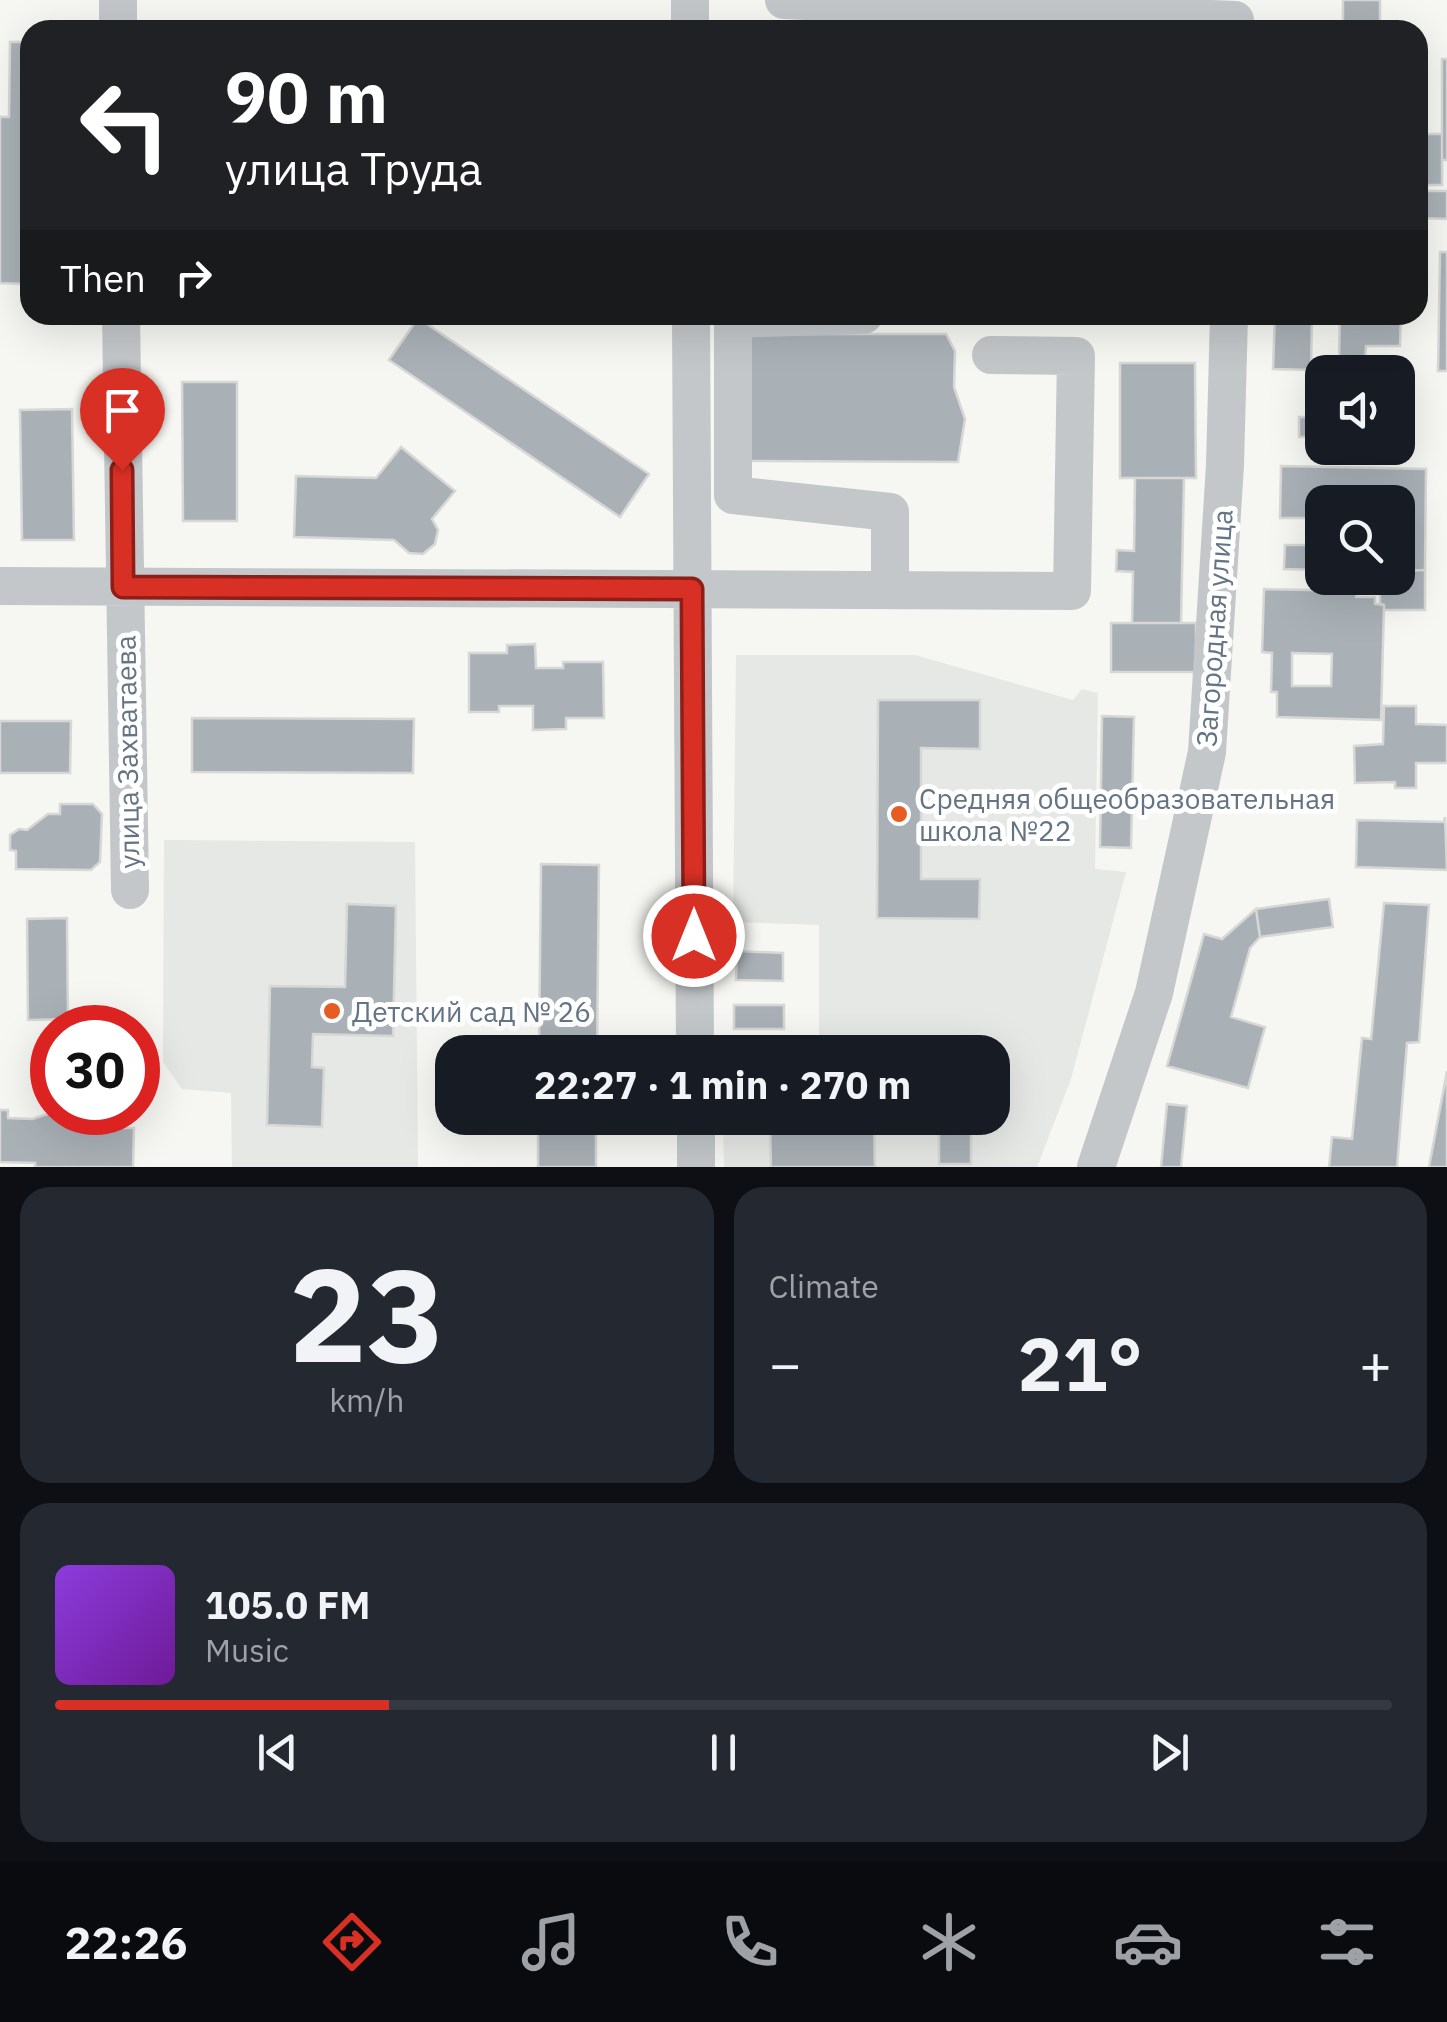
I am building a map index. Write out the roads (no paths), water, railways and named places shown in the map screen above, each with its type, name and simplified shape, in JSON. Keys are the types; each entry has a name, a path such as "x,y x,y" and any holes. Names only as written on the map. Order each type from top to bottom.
{"street":[{"path":"784,0 1236,16"},
{"name":"улица Захватаева","path":"120,325 130,890"},
{"path":"690,325 695,1035"},
{"path":"733,325 733,495 890,512 890,590"},
{"name":"Загородная улица","path":"1096,1167 1154,993 1207,752 1225,465 1228,325"},
{"path":"0,586 1072,591 1076,356 991,355"},
{"path":"696,1135 696,1167"}],"place":[{"name":"Средняя общеобразовательная школа №22","path":"899,814"},
{"name":"Детский сад № 26","path":"332,1011"}]}
